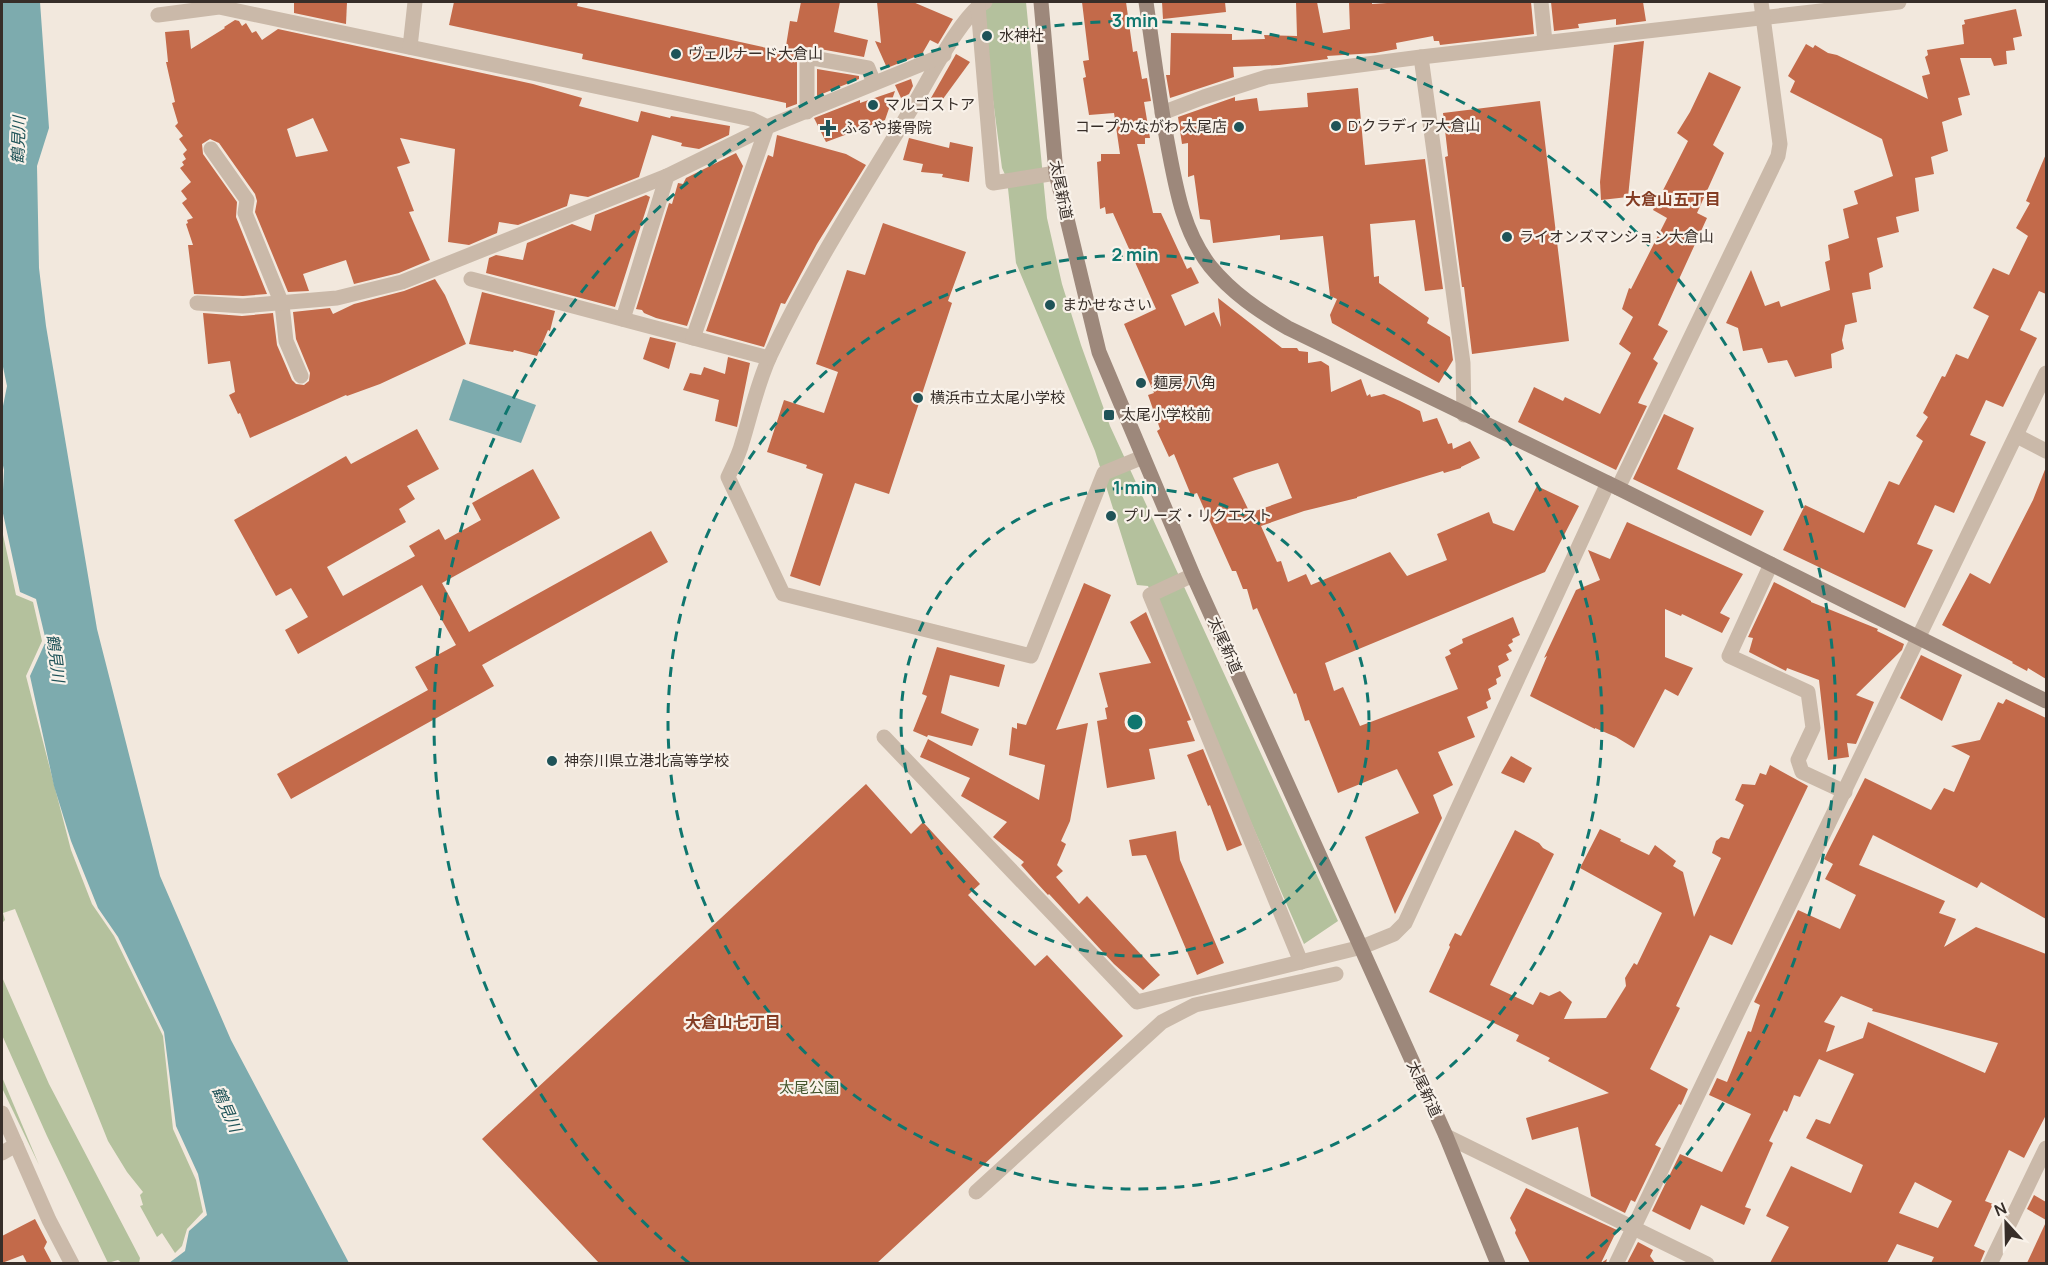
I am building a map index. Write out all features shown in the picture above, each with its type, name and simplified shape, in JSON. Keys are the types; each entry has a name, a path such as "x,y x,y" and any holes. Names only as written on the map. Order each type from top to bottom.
{"street":[{"path":"410,47 415,2"},
{"name":"太尾新道","path":"1041,2 1056,173 1099,352 1193,575 1446,1136 1498,1263"},
{"path":"1146,2 1162,113 1180,206 1192,238 1209,265 1231,289 1258,310 1288,328 1613,485 2046,700"},
{"path":"1540,2 1545,42"},
{"path":"1162,113 1267,77 1545,42 1762,9 1899,2"},
{"path":"982,4 993,183 1056,173"},
{"path":"982,4 970,15 944,55 806,285 760,382 742,446 728,477 783,594 1031,657 1104,473 1143,457"},
{"path":"158,15 219,7 751,119 767,127"},
{"path":"884,737 1137,1002 1362,947 1394,934 1405,923 1613,485 1778,156 1780,144 1762,9"},
{"path":"197,303 243,306 337,298 402,282 667,176 767,127 944,55"},
{"path":"807,112 807,57 868,68 874,83"},
{"path":"1421,57 1463,363 1464,415"},
{"path":"693,338 767,127"},
{"path":"211,149 247,200 245,213 282,303 286,341 301,376"},
{"path":"623,319 667,176"},
{"path":"471,279 770,358"},
{"path":"1616,1263 2046,373"},
{"path":"2017,436 2046,451"},
{"path":"1771,564 1729,656 1808,692 1813,728 1798,760 1802,772 1845,792"},
{"path":"1193,575 1150,595 1301,962"},
{"path":"976,1192 1162,1022 1195,1005 1336,974"},
{"path":"2,1113 49,1220 72,1263"},
{"path":"1446,1136 1707,1263"},
{"path":"2,1153 16,1145"},
{"path":"1990,1263 2046,1148"}],"green space":[{"path":"980,2 1026,2 1047,218 1062,284 1110,426 1338,921 1304,944 1148,586 1137,585 1095,451 1016,263 1007,179 1002,168"},
{"path":"2,530 16,595 33,602 42,641 26,676 71,850 92,904 114,936 163,1036 173,1129 196,1180 203,1212 187,1229 182,1246 175,1253 162,1233 157,1237 140,1206 143,1205 140,1195 143,1192 127,1172 108,1141 15,909 3,913 5,920 2,923"},
{"path":"2,977 49,1084 140,1258 139,1263 122,1263 118,1260 108,1263 47,1136 2,1035"},
{"path":"2,1077 39,1165 2,1088"}],"water":[{"name":"鶴見川","path":"2,2 40,2 49,128 37,166 39,268 46,326 97,629 160,876 231,1040 349,1263 169,1263 185,1251 189,1231 207,1215 198,1174 176,1126 164,1032 118,937 98,908 71,841 54,786 30,676 46,641 36,599 20,592 2,509 4,470 2,411 7,386 2,362"},
{"path":"463,379 536,405 521,443 449,420"}],"building":[{"path":"294,2 347,2 346,24 294,13"},
{"path":"454,2 578,2 577,6 785,52 790,21 797,22 801,2 840,2 834,32 868,40 864,57 809,47 803,48 797,57 797,104 786,108 786,103 582,59 583,54 449,25"},
{"path":"877,2 913,2 953,19 938,44 930,40 922,54 887,68 875,41 881,43"},
{"path":"1082,2 1126,2 1133,52 1137,51 1142,79 1147,78 1151,101 1144,102 1150,138 1145,138 1145,144 1137,144 1153,213 1161,213 1187,269 1191,267 1199,283 1171,295 1185,326 1214,312 1221,327 1218,298 1282,348 1297,348 1299,351 1308,352 1308,363 1321,361 1329,366 1331,392 1361,379 1367,396 1384,394 1400,401 1420,411 1423,422 1437,418 1448,444 1452,443 1453,449 1470,441 1480,458 1461,468 1444,473 1443,471 1357,498 1304,511 1261,526 1277,562 1281,561 1288,582 1306,574 1311,585 1390,552 1407,576 1447,560 1437,534 1489,512 1493,523 1514,531 1537,486 1579,506 1545,572 1325,663 1334,691 1343,687 1360,726 1458,689 1445,657 1451,654 1449,650 1463,643 1462,639 1513,617 1520,635 1512,639 1513,642 1508,645 1512,651 1506,654 1509,660 1498,666 1501,676 1496,679 1497,684 1488,689 1491,699 1486,702 1488,708 1467,717 1475,737 1438,752 1453,785 1433,795 1442,818 1395,914 1365,837 1419,813 1397,769 1338,793 1309,720 1305,721 1296,693 1294,694 1257,608 1253,610 1247,589 1243,589 1236,571 1232,571 1197,493 1191,495 1174,454 1169,457 1157,431 1160,429 1148,395 1154,393 1124,324 1156,309 1113,213 1106,214 1105,207 1100,209 1097,162 1101,161 1101,154 1120,154 1114,113 1089,115 1083,78 1086,77 1083,61 1089,60","holes":["1278,463 1292,498 1250,513 1233,478"]},
{"path":"1162,2 1225,2 1226,12 1163,19"},
{"path":"1296,2 1317,2 1323,33 1350,29 1349,2 1372,2 1372,4 1531,2 1534,34 1440,45 1439,41 1434,41 1433,36 1396,43 1397,49 1375,53 1327,56 1328,59 1279,65 1233,67 1234,77 1170,98 1166,75 1170,75 1171,33 1232,34 1232,40 1265,39 1264,35 1297,36"},
{"path":"1551,2 1643,2 1646,21 1616,25 1616,19 1578,24 1579,28 1554,31"},
{"path":"2016,9 2022,36 2013,38 2015,50 2006,51 2007,64 1994,66 1991,58 1960,58 1970,95 1958,98 1962,115 1942,122 1948,151 1931,157 1934,174 1915,178 1919,211 1896,217 1899,232 1877,238 1883,267 1869,273 1871,289 1852,293 1857,322 1845,325 1842,340 1844,349 1831,354 1832,368 1795,377 1787,360 1768,363 1762,348 1743,351 1738,328 1726,323 1751,270 1765,306 1779,301 1781,307 1830,290 1825,262 1830,260 1828,245 1849,238 1843,209 1858,204 1854,191 1893,176 1882,139 1790,92 1795,81 1788,76 1806,44 1813,48 1815,45 1928,99 1922,76 1930,74 1925,57 1928,55 1927,50 1964,44 1962,25 1965,24 1964,20"},
{"path":"235,20 239,21 242,26 246,23 252,33 256,31 262,40 278,29 533,84 582,98 579,106 638,122 641,111 670,118 671,116 730,126 729,135 699,149 681,146 682,143 652,135 639,177 588,197 570,194 567,206 518,225 499,222 497,233 469,245 448,242 455,149 400,138 410,163 397,167 414,211 409,212 430,260 399,273 354,284 346,260 303,274 309,291 288,292 255,212 257,201 255,194 219,143 210,139 202,144 203,154 237,202 236,217 267,294 243,296 194,294 188,245 193,245 186,224 187,220 193,218 182,203 187,199 181,191 191,182 180,168 184,165 182,162 186,159 183,154 187,150 179,139 183,136 175,126 178,123 172,103 175,102 166,62 168,62 165,32 189,30 191,49","holes":["313,118 328,151 296,157 287,129"]},
{"path":"1644,41 1628,197 1601,200 1600,182 1614,45"},
{"path":"956,54 970,62 940,103 931,98"},
{"path":"817,69 859,76 859,79 817,96"},
{"path":"1709,72 1741,87 1713,145 1724,153 1697,213 1707,218 1658,325 1668,331 1653,359 1658,363 1638,403 1647,406 1616,470 1518,422 1534,387 1563,401 1565,397 1600,414 1631,353 1619,344 1633,317 1622,309 1629,288 1631,289 1667,218 1653,210 1688,141 1677,133"},
{"path":"911,79 913,86 909,94 901,98 895,85"},
{"path":"1358,88 1365,165 1425,159 1443,289 1425,291 1415,220 1370,224 1374,277 1379,276 1379,283 1429,318 1427,323 1450,337 1453,360 1439,383 1332,323 1330,315 1337,299 1330,296 1323,236 1280,240 1280,235 1213,243 1210,220 1200,219 1194,175 1188,177 1188,143 1182,144 1178,117 1235,97 1235,101 1257,98 1259,111 1308,107 1307,93"},
{"name":"マルゴストア","path":"895,91 885,120 826,142 814,118 860,100 860,103"},
{"name":"ライオンズマンション大倉山","path":"1540,101 1569,341 1472,354 1445,157 1448,156 1443,113"},
{"path":"777,135 846,154 866,165 817,244 785,304 781,303 764,347 706,331 768,155 773,157"},
{"path":"909,138 949,148 950,142 973,147 969,182 942,177 943,174 921,172 923,164 903,160"},
{"path":"736,153 743,166 687,326 656,318 636,309 669,203 672,204 678,183 683,184 686,178"},
{"path":"2046,154 2046,294 2039,291 2020,330 2037,338 2003,407 1986,400 1970,435 1986,442 1954,513 1935,505 1917,544 1933,550 1905,608 1783,550 1805,505 1864,533 1889,481 1899,485 1923,441 1916,436 1928,417 1923,413 1942,376 1945,377 1956,354 1968,359 1989,316 1973,308 1993,268 2009,275 2028,236 2016,228 2030,203 2026,201"},
{"path":"646,195 650,197 615,307 486,273 489,258 496,255 523,260 527,243 572,224 591,231 595,215"},
{"path":"883,223 966,252 948,301 952,303 889,494 855,483 820,586 790,576 823,474 806,468 807,465 767,452 784,400 824,413 838,372 816,364 847,270 865,275"},
{"path":"435,279 445,295 466,344 380,384 346,395 250,438 240,413 238,414 229,395 235,392 230,361 208,364 203,313 242,316 273,313 277,345 292,380 296,384 304,385 309,381 310,373 296,339 293,312 330,308 333,314 354,304 404,291"},
{"path":"482,292 555,311 550,331 548,330 537,356 514,350 513,352 469,344"},
{"path":"650,337 676,343 669,369 643,359"},
{"path":"728,357 750,363 737,427 715,421 719,400 683,390 690,373 701,375 704,367 725,374"},
{"path":"1664,414 1694,428 1677,469 1764,511 1751,536 1633,479"},
{"path":"417,429 439,469 407,486 415,499 399,509 406,522 327,567 343,596 415,556 409,546 439,529 445,540 481,520 472,503 533,469 560,518 442,583 469,632 651,531 668,562 482,665 494,686 291,799 277,774 428,690 415,667 456,645 422,585 298,654 285,630 308,617 291,588 276,596 234,520 346,456 351,464"},
{"path":"2046,467 2046,679 1942,625 1970,573 1990,584 2033,500"},
{"path":"1627,522 1743,574 1720,613 1730,618 1722,633 1682,614 1681,616 1665,609 1665,657 1693,668 1678,696 1665,689 1634,748 1530,696 1547,656 1544,658 1576,590 1600,580 1588,550 1610,559"},
{"path":"1774,582 1811,602 1878,629 1877,631 1904,644 1902,650 1856,695 1874,702 1856,744 1847,743 1849,757 1828,760 1819,680 1787,668 1786,671 1749,652 1753,638 1748,637"},
{"path":"1084,583 1111,595 1056,730 1088,723 1070,821 1061,841 1066,844 1057,865 1063,871 1056,877 1079,904 1087,896 1160,975 1143,990 1114,964 1048,895 1021,865 1024,862 993,837 1007,822 961,796 970,778 920,757 928,739 1039,800 1045,765 1009,755 1012,727 1017,729 1017,723 1026,725"},
{"path":"1146,612 1191,720 1187,721 1195,741 1149,749 1155,779 1107,788 1097,721 1107,719 1105,708 1108,707 1099,673 1151,663 1130,622"},
{"path":"937,647 1005,665 999,687 950,675 941,713 979,729 972,746 928,735 927,737 913,731 927,696 922,694"},
{"path":"1921,655 1962,675 1942,721 1900,698"},
{"path":"2006,699 2046,718 2046,919 1981,882 1977,888 1873,835 1859,865 1945,901 1939,913 1956,919 1944,947 1976,927 2046,954 2046,1115 2024,1158 2009,1150 1985,1201 1993,1204 1974,1246 1985,1251 1980,1263 1931,1263 1934,1257 1897,1244 1887,1263 1770,1263 1789,1227 1766,1216 1791,1166 1851,1193 1863,1165 1806,1138 1816,1119 1830,1124 1854,1074 1819,1059 1800,1097 1794,1095 1787,1112 1784,1110 1769,1141 1773,1143 1745,1207 1751,1209 1744,1225 1701,1205 1690,1230 1652,1211 1680,1154 1722,1172 1751,1114 1709,1095 1717,1078 1727,1082 1748,1031 1751,1032 1760,1005 1754,1002 1798,910 1840,929 1856,895 1825,879 1833,864 1824,859 1865,778 1931,810 1944,788 1954,792 1970,756 1951,746 1980,740 1998,702 2003,704","holes":["1841,996 1873,1009 1872,1011 1998,1043 1985,1073 1868,1022 1863,1038 1826,1052 1835,1026 1824,1022","1915,1182 1952,1201 1938,1228 1899,1213"]},
{"path":"1203,749 1242,845 1227,851 1210,805 1208,806 1187,755"},
{"path":"1511,756 1532,768 1524,783 1501,773"},
{"path":"1770,765 1808,786 1732,945 1710,935 1676,1006 1680,1008 1650,1069 1688,1089 1681,1105 1679,1104 1655,1145 1661,1148 1635,1202 1631,1200 1625,1213 1591,1196 1578,1127 1532,1140 1526,1118 1609,1093 1548,1061 1550,1058 1516,1041 1519,1035 1429,992 1455,933 1461,936 1515,830 1554,854 1490,985 1533,1005 1540,992 1549,996 1560,991 1572,1002 1564,1019 1606,1018 1626,986 1625,978 1634,963 1637,965 1662,913 1580,868 1600,829 1649,855 1655,845 1676,861 1673,866 1683,872 1694,917 1721,858 1712,853 1716,841 1721,837 1729,839 1744,805 1735,800 1742,784 1755,785 1760,773 1766,775"},
{"name":"太尾公園","path":"866,784 911,834 923,822 980,884 968,895 1035,966 1047,955 1123,1036 877,1263 599,1263 482,1139"},
{"path":"1176,831 1180,860 1224,963 1197,975 1146,855 1132,856 1129,840"},
{"path":"1526,1188 1617,1230 1601,1263 1530,1263 1510,1218"},
{"path":"2034,1195 2046,1202 2046,1220 2027,1209"},
{"path":"35,1219 47,1242 44,1248 52,1263 27,1263 23,1255 2,1263 2,1236"},
{"path":"2046,1222 2046,1263 2027,1263"},
{"path":"1638,1242 1653,1250 1650,1256 1655,1263 1627,1263"}],"place":[{"name":"水神社","path":"987,36"},
{"name":"ヴェルナード大倉山","path":"676,54"},
{"name":"マルゴストア","path":"873,105"},
{"name":"D'クラディア大倉山","path":"1336,126"},
{"name":"コープかながわ 太尾店","path":"1239,127"},
{"name":"ふるや接骨院","path":"828,128"},
{"name":"ライオンズマンション大倉山","path":"1507,237"},
{"name":"まかせなさい","path":"1050,305"},
{"name":"麺房 八角","path":"1141,383"},
{"name":"横浜市立太尾小学校","path":"918,398"},
{"name":"太尾小学校前","path":"1109,415"},
{"name":"プリーズ・リクエスト","path":"1111,516"},
{"name":"神奈川県立港北高等学校","path":"552,761"}],"district":[{"name":"大倉山五丁目","path":"1673,199"},
{"name":"大倉山七丁目","path":"733,1022"}]}
